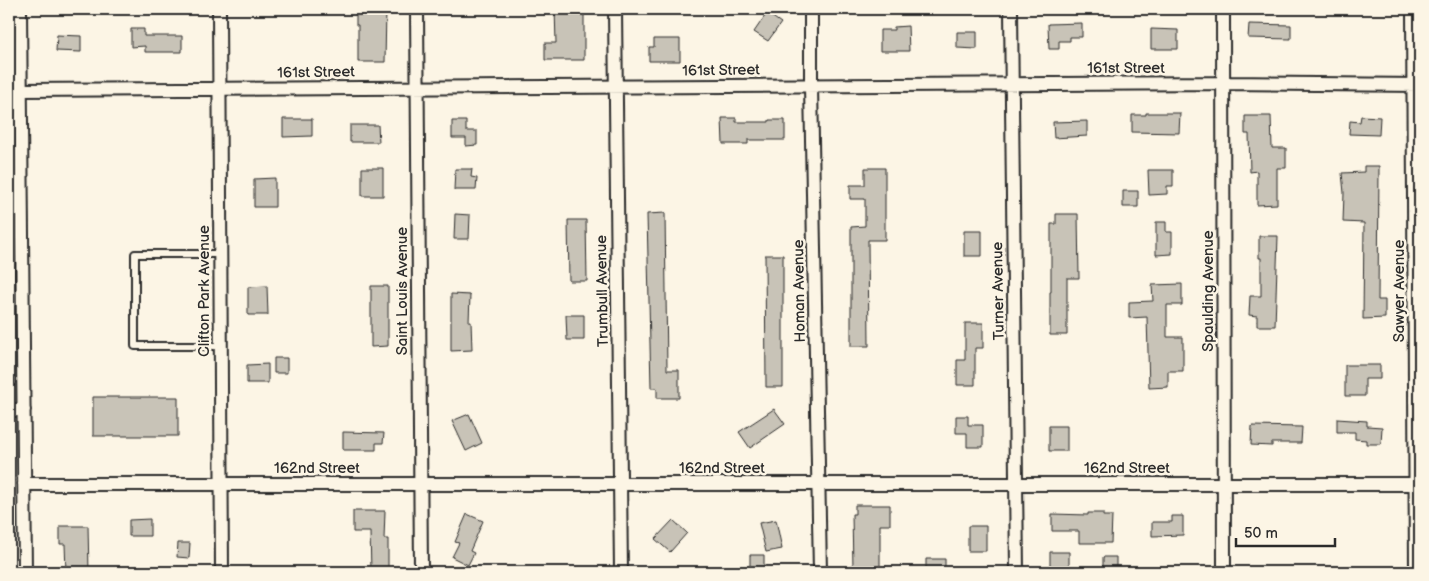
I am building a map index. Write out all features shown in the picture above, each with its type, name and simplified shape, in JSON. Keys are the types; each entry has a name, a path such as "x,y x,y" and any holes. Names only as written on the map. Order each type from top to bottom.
{"street":[{"path":"20,9 24,572"},
{"name":"Clifton Park Avenue","path":"219,9 222,572"},
{"name":"Saint Louis Avenue","path":"416,9 421,572"},
{"name":"Trumbull Avenue","path":"616,9 622,572"},
{"name":"Homan Avenue","path":"811,9 820,572"},
{"name":"Turner Avenue","path":"1012,9 1016,572"},
{"name":"Spaulding Avenue","path":"1223,9 1224,572"},
{"name":"Sawyer Avenue","path":"1413,9 1417,85 1418,484 1416,572"},
{"name":"161st Street","path":"21,90 1223,83 1417,85"},
{"path":"9,410 24,410"},
{"name":"162nd Street","path":"24,484 1418,484"}],"lane":[{"path":"220,254 135,254 135,346 221,346"}],"building":[{"path":"356,9 386,10 385,62 358,62"},
{"path":"555,9 584,9 584,60 545,60 545,43 556,43"},
{"path":"767,13 781,23 768,41 754,32"},
{"path":"1082,23 1082,37 1070,37 1070,41 1059,41 1059,49 1049,49 1048,24"},
{"path":"1249,24 1291,25 1291,39 1248,38"},
{"path":"908,26 909,51 880,51 880,30 894,30 894,27"},
{"path":"131,29 144,29 144,36 182,36 182,52 145,52 145,46 131,47"},
{"path":"1151,29 1178,30 1178,49 1151,49"},
{"path":"957,32 977,32 977,49 957,48"},
{"path":"57,35 81,36 81,52 56,51"},
{"path":"654,39 680,39 680,61 649,61 649,47 654,47"},
{"path":"1146,113 1180,113 1179,133 1132,132 1132,115 1146,115"},
{"path":"1245,116 1271,116 1272,148 1286,148 1286,168 1277,168 1277,204 1257,205 1257,171 1250,172 1249,134 1245,134"},
{"path":"1361,116 1380,117 1379,135 1349,134 1350,121 1360,122"},
{"path":"722,118 736,118 736,122 785,120 785,140 748,140 748,144 723,144"},
{"path":"283,119 312,119 312,136 283,137"},
{"path":"452,121 466,121 466,131 477,131 477,145 466,146 466,138 452,138"},
{"path":"1087,121 1087,136 1054,138 1053,122"},
{"path":"350,125 378,125 379,142 350,142"},
{"path":"1364,166 1379,166 1378,300 1385,300 1385,318 1363,319 1364,223 1343,222 1344,193 1342,173 1364,172"},
{"path":"362,168 383,168 383,196 362,196"},
{"path":"865,168 885,168 885,240 868,240 869,346 851,346 851,227 865,226 865,199 850,199 850,185 865,185"},
{"path":"455,169 472,169 471,177 477,178 476,190 454,190"},
{"path":"1148,170 1173,170 1173,186 1167,186 1167,194 1149,195"},
{"path":"275,178 275,207 254,207 254,179"},
{"path":"1123,191 1138,191 1138,207 1123,207"},
{"path":"665,213 667,370 679,370 679,398 657,398 657,388 651,388 647,214"},
{"path":"455,214 470,215 469,239 454,239"},
{"path":"1056,214 1078,214 1079,278 1067,278 1067,335 1050,335 1051,224 1056,224"},
{"path":"568,220 586,220 587,281 569,281"},
{"path":"1156,222 1166,222 1166,232 1172,232 1172,254 1156,255"},
{"path":"964,231 982,231 982,256 964,256"},
{"path":"1259,236 1278,236 1275,326 1257,326 1257,316 1249,315 1250,296 1261,296"},
{"path":"765,255 783,255 783,387 766,387"},
{"path":"1182,284 1182,305 1167,305 1167,337 1183,337 1183,371 1168,371 1168,387 1149,388 1147,317 1129,318 1129,302 1153,301 1152,285"},
{"path":"267,286 268,315 248,315 248,287"},
{"path":"371,286 388,286 388,346 371,347"},
{"path":"451,294 470,295 469,322 471,322 472,350 451,351"},
{"path":"566,315 584,315 584,340 567,340"},
{"path":"965,323 983,323 983,348 975,348 975,385 957,385 957,360 965,360"},
{"path":"274,358 287,358 287,373 274,373"},
{"path":"268,364 268,383 247,383 247,365"},
{"path":"1345,365 1380,365 1380,379 1365,379 1365,396 1345,396"},
{"path":"93,397 178,397 178,436 93,436"},
{"path":"774,409 785,424 750,448 739,432"},
{"path":"469,414 482,443 466,451 452,421"},
{"path":"956,416 968,416 968,425 983,425 983,447 967,447 967,433 956,433"},
{"path":"1337,419 1367,421 1367,426 1382,427 1381,444 1366,444 1366,440 1355,439 1355,432 1337,432"},
{"path":"1049,426 1067,426 1067,451 1049,451"},
{"path":"1252,426 1302,427 1301,443 1272,443 1272,446 1251,445"},
{"path":"343,432 384,433 383,443 376,443 376,450 343,450"},
{"path":"855,505 890,505 890,525 880,525 880,568 853,568 852,514 855,514"},
{"path":"353,511 385,511 384,539 388,539 388,569 371,570 370,532 353,532"},
{"path":"1088,513 1103,513 1103,516 1112,516 1111,543 1079,543 1079,531 1052,531 1052,514 1088,515"},
{"path":"467,514 483,521 470,551 474,553 468,565 452,557 459,543 455,542"},
{"path":"1172,516 1183,516 1183,535 1152,536 1152,522 1172,522"},
{"path":"150,519 150,536 129,536 129,520"},
{"path":"673,520 687,533 670,552 655,539"},
{"path":"776,520 782,549 766,552 759,523"},
{"path":"60,526 88,526 89,572 66,572 65,544 60,544"},
{"path":"968,526 986,526 986,551 968,551"},
{"path":"178,543 190,543 189,558 177,557"},
{"path":"1050,552 1069,552 1069,568 1050,568"},
{"path":"750,555 764,555 764,567 750,567"},
{"path":"1103,557 1116,557 1116,569 1103,569"},
{"path":"926,559 945,559 945,572 926,572"}]}
